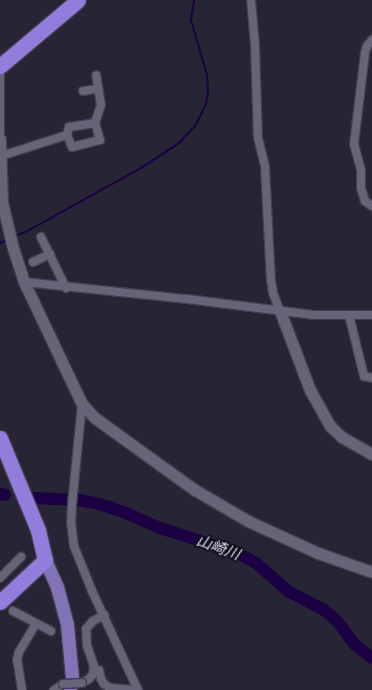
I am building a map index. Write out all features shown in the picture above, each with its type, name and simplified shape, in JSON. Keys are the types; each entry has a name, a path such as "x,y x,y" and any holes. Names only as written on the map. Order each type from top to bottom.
{"highway":[{"path":"0,66 78,0"},
{"path":"0,438 38,530 45,560"},
{"path":"0,462 28,528 45,560"},
{"path":"0,602 45,560"}],"main road":[{"path":"45,560 57,587 67,625 72,677 67,687"}],"street":[{"path":"251,0 255,45 258,138 265,166 273,293 310,390 330,426 342,437 372,454"},
{"path":"372,40 367,46 365,53 354,144 361,170 361,188 365,201 372,206"},
{"path":"0,74 1,197 7,226 24,282 82,404 95,418 196,490 248,521 318,553 372,572"},
{"path":"95,123 69,127 67,135 72,147 100,140 95,123 101,105 96,75"},
{"path":"83,91 98,89"},
{"path":"1,156 67,135"},
{"path":"41,237 66,288"},
{"path":"33,262 50,254"},
{"path":"24,282 66,288 187,299 314,315 372,315"},
{"path":"349,315 364,376 372,378"},
{"path":"82,404 72,505 72,537 79,560 138,690 110,688 104,684 99,670"},
{"path":"0,578 21,557"},
{"path":"13,611 51,631"},
{"path":"54,690 82,683 89,679 93,674 94,666 87,646 86,630 92,621 104,615"},
{"path":"22,690 17,660 19,652 36,624"}],"waterway":[{"path":"14,237 141,168 179,143 195,126 206,104 208,92 207,75 191,20 194,0"},
{"path":"0,243 6,240"},
{"name":"山崎川","path":"0,494 5,495"},
{"name":"山崎川","path":"33,498 79,500 100,504 126,513 160,528 238,553 256,563 288,591 324,610 338,622 353,643 372,658"}]}
